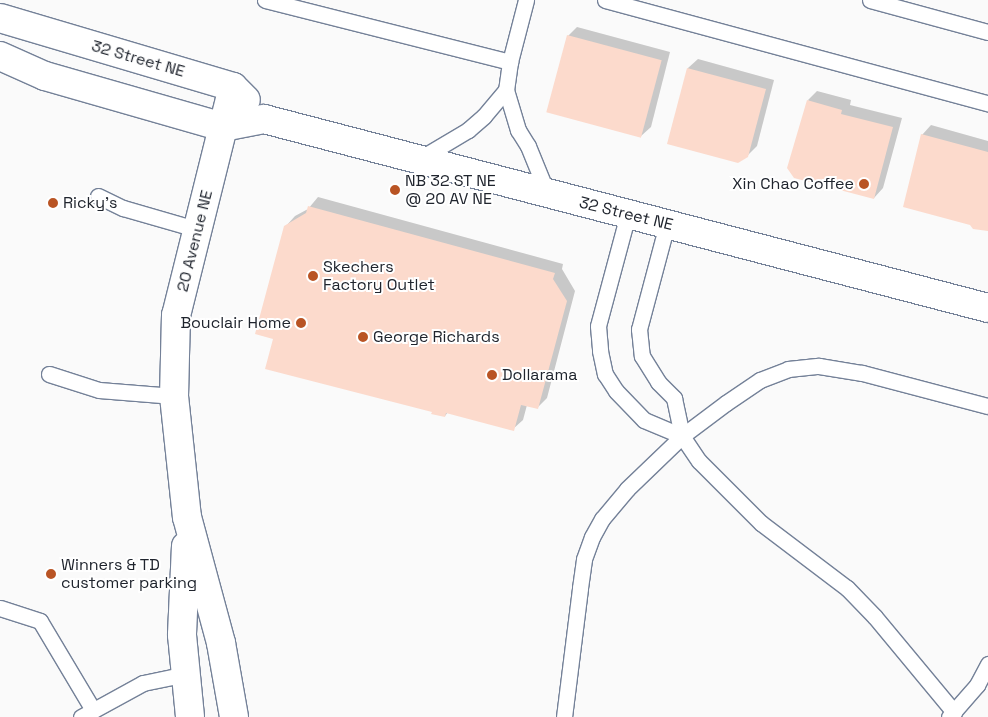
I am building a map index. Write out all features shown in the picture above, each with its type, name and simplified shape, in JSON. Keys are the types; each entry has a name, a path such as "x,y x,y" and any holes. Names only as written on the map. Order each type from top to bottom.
{"street":[{"name":"32 Street NE","path":"0,18 234,87"},
{"name":"32 Street NE","path":"0,56 53,78 223,127 264,119 420,158 548,195 667,224 988,308"},
{"path":"234,87 264,119"},
{"name":"20 Avenue NE","path":"190,717 182,635 187,517 174,396 176,315 234,87"},
{"name":"20 Avenue NE","path":"187,517 221,644 234,717"}],"lane":[{"path":"265,0 510,62"},
{"path":"526,0 510,62 506,90 518,130 548,195"},
{"path":"606,0 988,103"},
{"path":"870,0 988,32"},
{"path":"420,158 468,130 484,116 506,90"},
{"path":"98,196 130,210 198,230"},
{"path":"628,214 598,326 600,351 605,374 616,391 644,420 682,436"},
{"path":"667,224 639,329 642,356 658,382 674,398 682,436 699,461 761,523 847,588 864,605 951,714 977,686 988,664"},
{"path":"564,717 584,560 592,537 602,519 627,489 682,436 760,380 788,369 819,366 862,373 988,406"},
{"path":"49,374 99,390 174,396"},
{"path":"0,608 40,622 87,713 143,683 186,674"}],"building":[{"path":"567,35 662,60 641,138 546,112"},
{"path":"687,68 766,89 748,157 738,163 667,144"},
{"path":"807,100 842,110 841,114 893,127 874,199 794,178 787,168"},
{"path":"921,134 988,152 988,231 973,229 970,225 903,207"},
{"path":"308,206 555,273 553,279 567,301 538,409 521,405 514,431 446,413 445,417 431,414 432,412 265,369 273,339 255,334 284,226 306,213"}],"place":[{"name":"Xin Chao Coffee","path":"864,184"},
{"name":"NB 32 ST NE @ 20 AV NE","path":"395,190"},
{"name":"Ricky's","path":"53,203"},
{"name":"Skechers Factory Outlet","path":"313,276"},
{"name":"Bouclair Home","path":"301,323"},
{"name":"George Richards","path":"363,337"},
{"name":"Dollarama","path":"492,375"},
{"name":"Winners & TD customer parking","path":"51,574"}]}
